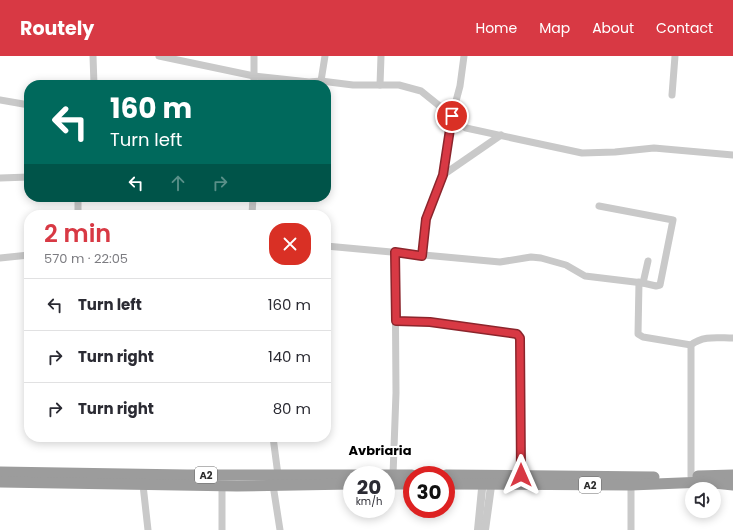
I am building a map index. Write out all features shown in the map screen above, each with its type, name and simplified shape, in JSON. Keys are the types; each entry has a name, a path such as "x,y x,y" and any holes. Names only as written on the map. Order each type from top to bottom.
{"highway":[{"name":"A2","path":"0,472 276,480 343,484"},
{"name":"A2","path":"455,483 521,475 564,477 733,475"},
{"name":"A2","path":"455,476 487,479 631,485 705,482 733,485"},
{"name":"A2","path":"0,482 222,485 276,480 343,479"}],"street":[{"path":"94,56 94,80"},
{"path":"159,56 172,57 254,76 291,80"},
{"path":"254,56 254,80"},
{"path":"321,80 325,56"},
{"path":"380,85 381,56"},
{"path":"422,256 426,219 443,175 452,116 461,81 464,56"},
{"path":"672,95 675,56"},
{"path":"331,84 399,85 421,91 466,128 582,153 615,152 654,148 733,155"},
{"path":"0,100 24,104"},
{"path":"443,175 501,135"},
{"path":"0,178 24,177"},
{"path":"331,246 500,262 531,257 541,258 561,263 584,276 641,282 656,286 661,283 673,220 599,206"},
{"path":"390,466 396,321 395,252"},
{"path":"0,258 24,256"},
{"path":"648,261 641,282 638,334 643,337 692,345 698,340 704,338 733,338"},
{"path":"396,321 430,322 517,334 520,338 521,475"},
{"path":"691,476 692,345"},
{"path":"273,442 280,530"},
{"path":"478,530 487,479"},
{"path":"485,530 487,479"},
{"path":"143,485 148,530"},
{"path":"222,485 222,530"},
{"path":"631,485 631,530"}],"district":[{"name":"Avbriaria","path":"380,450"}],"route":[{"path":"452,116 448,130 446,160 443,175 430,205 423,230 422,256 395,252 396,321 430,322 517,334 520,338 521,475"}]}
